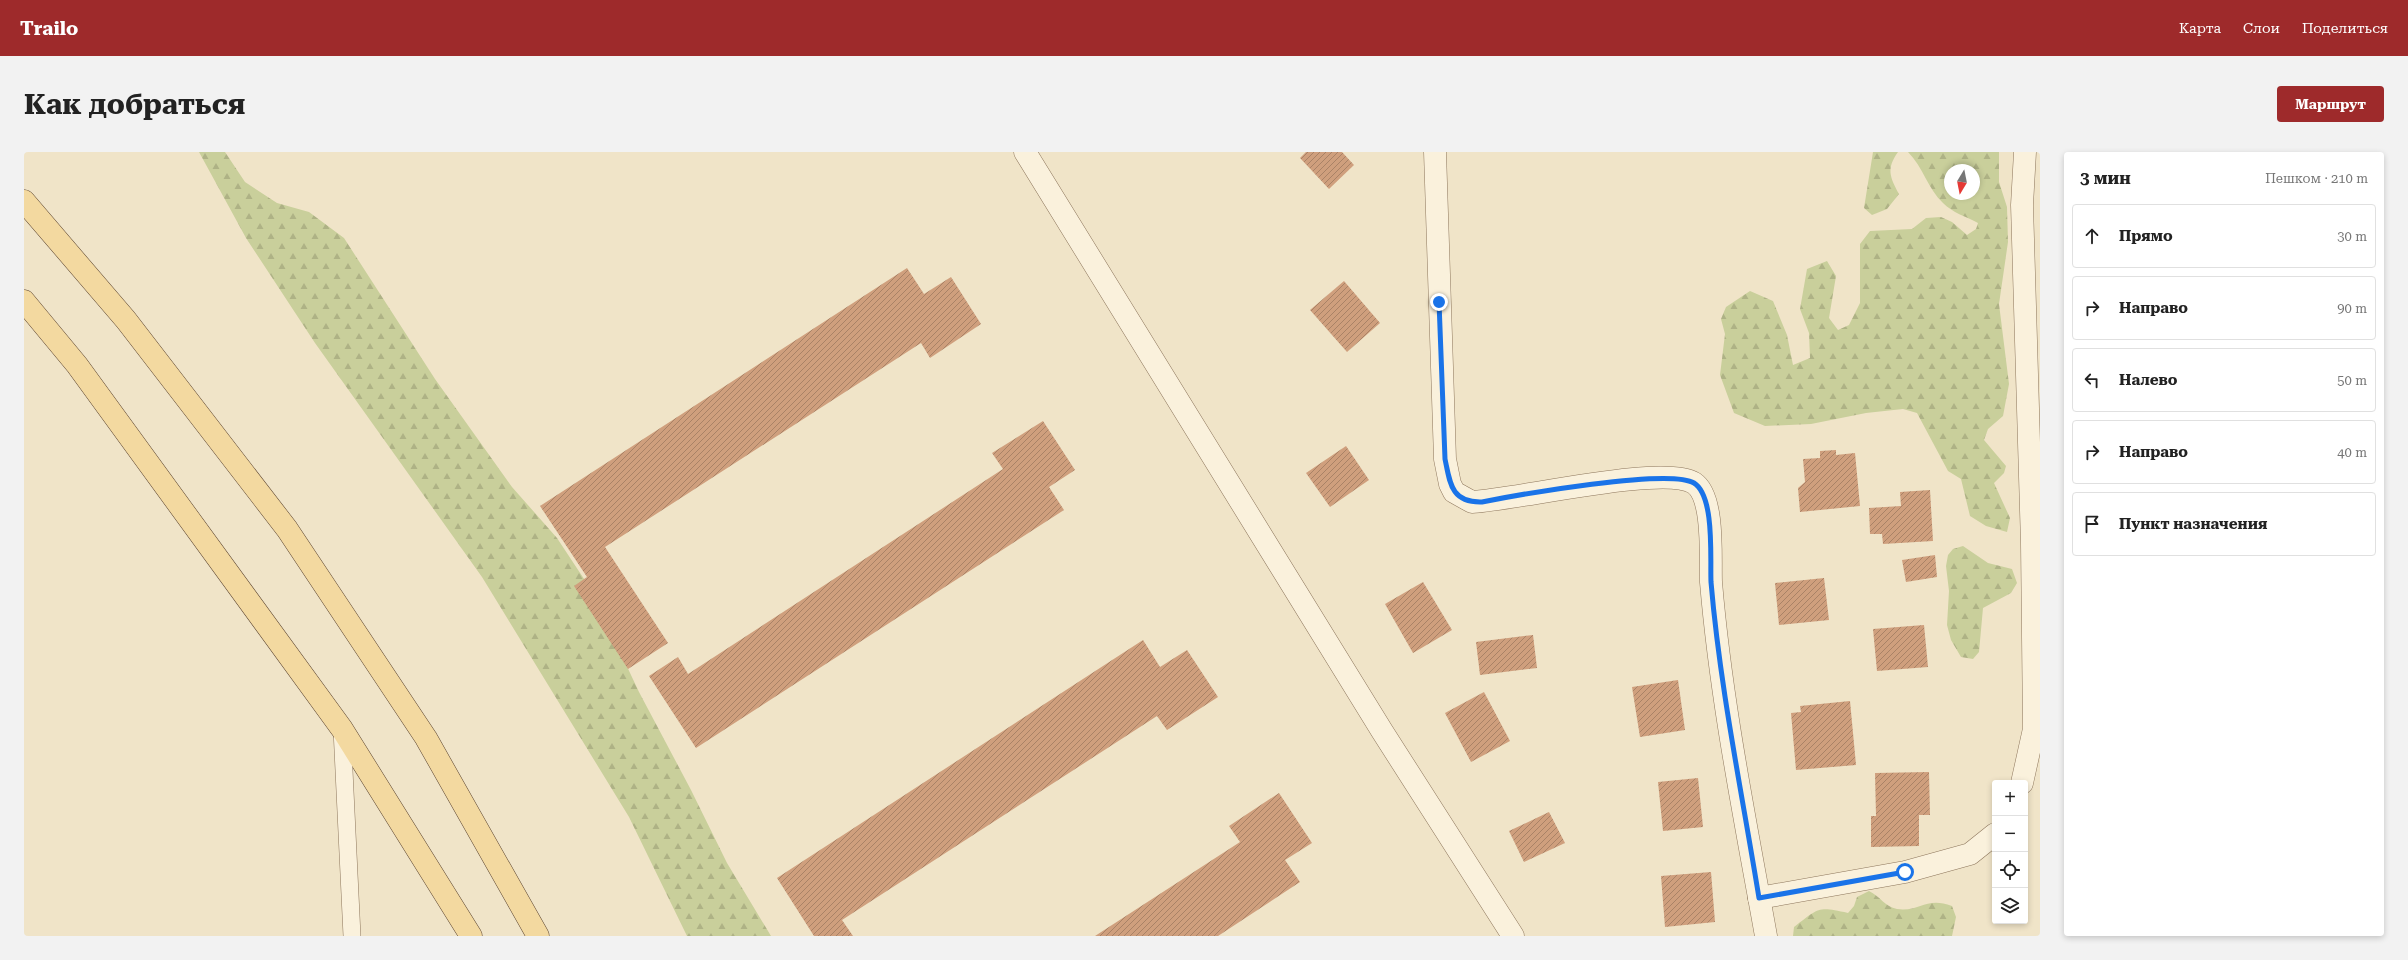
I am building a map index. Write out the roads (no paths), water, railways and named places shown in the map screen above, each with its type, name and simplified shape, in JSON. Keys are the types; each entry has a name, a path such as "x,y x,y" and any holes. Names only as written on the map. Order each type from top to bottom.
{"main road":[{"path":"24,201 126,320 287,529 426,738 538,936"},
{"path":"24,301 77,365 342,729 471,936"}],"street":[{"path":"1025,152 1382,731 1512,936"},
{"path":"1435,152 1443,432 1450,484 1460,497 1472,502 1621,481 1664,478 1694,483 1701,492 1708,514 1711,582 1721,664 1766,936"},
{"path":"2023,780 2034,729 2032,544 2022,213 2025,152"},
{"path":"1759,898 1905,872 1970,854 1992,836"}],"lane":[{"path":"342,729 352,936"}]}
